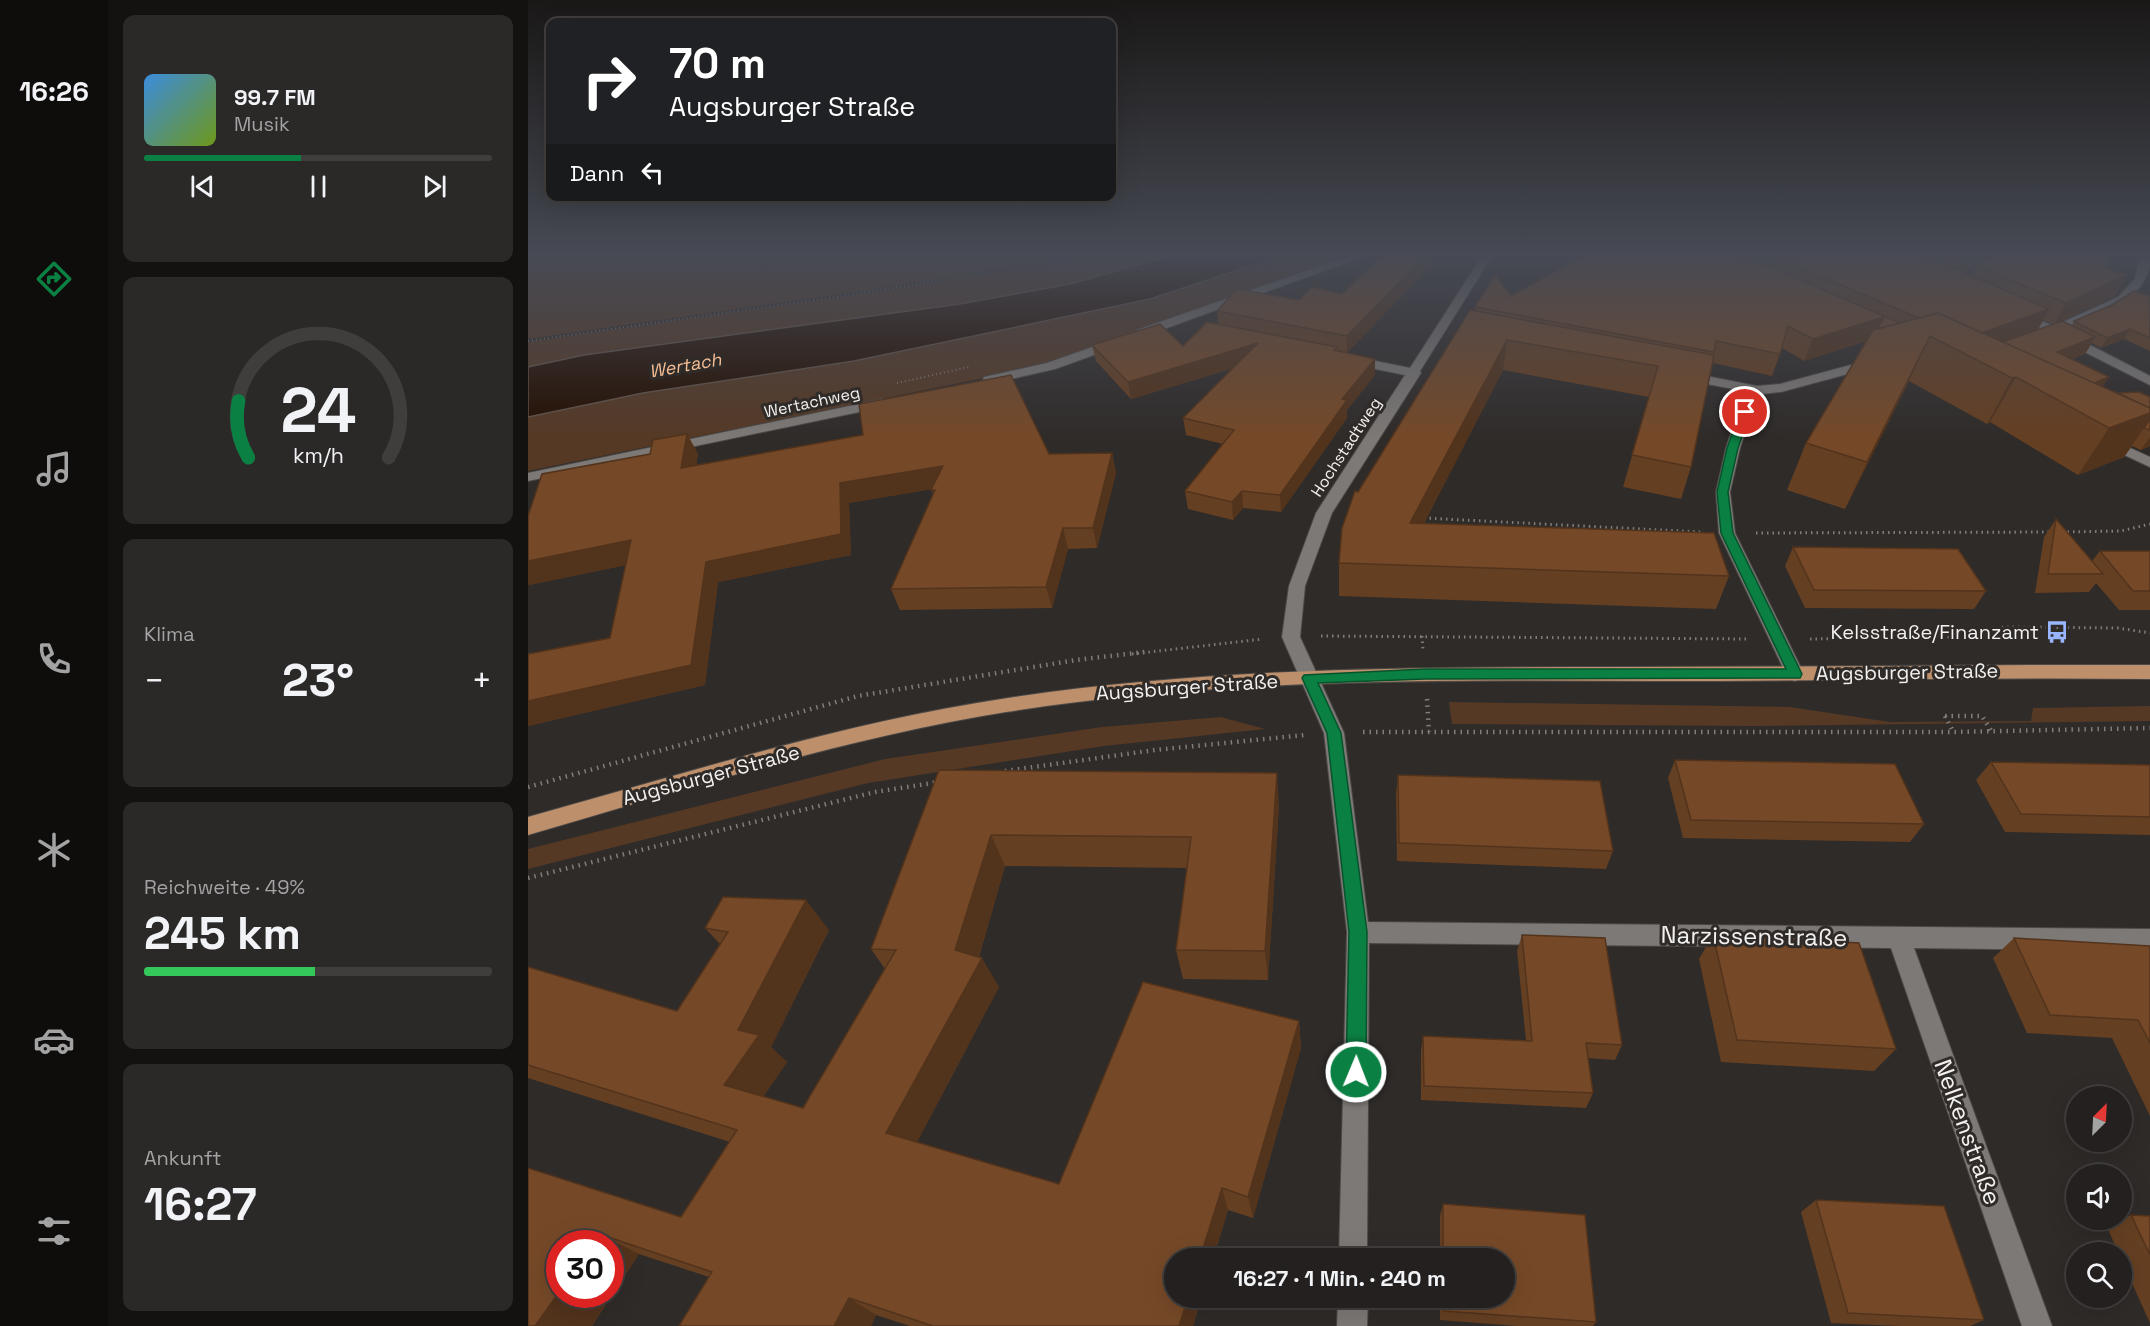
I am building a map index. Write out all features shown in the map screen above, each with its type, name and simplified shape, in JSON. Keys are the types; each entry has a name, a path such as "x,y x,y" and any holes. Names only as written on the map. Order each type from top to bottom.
{"main road":[{"name":"Augsburger Straße","path":"528,826 888,726 1006,705 1107,691 1309,678 1425,674 1795,674 1995,670 2150,672"}],"street":[{"path":"972,384 1051,366 1193,315"},
{"name":"Hochstadtweg","path":"1353,1248 1358,932 1334,733 1291,637 1297,586 1324,513 1415,373 1448,330 1456,315"},
{"path":"2017,315 2054,331 2150,381"},
{"path":"2032,339 2088,315"},
{"path":"1167,324 1188,328"},
{"path":"1335,357 1415,373"},
{"path":"1676,374 1757,390 1781,388 1884,360"},
{"path":"1757,390 1745,412 1733,448 1723,492 1727,533 1795,674"},
{"name":"Wertachweg","path":"528,477 893,401"},
{"path":"2093,434 2150,463"},
{"name":"Narzissenstraße","path":"1358,932 2150,940"},
{"name":"Nelkenstraße","path":"1899,938 2037,1326"},
{"path":"1352,1326 1353,1308"}],"path":[{"path":"528,341 710,315"},
{"path":"1954,733 1946,716 1982,716 1992,732"}],"shaded area":[{"path":"528,315 697,315 528,339"},
{"path":"717,315 880,315 584,355 528,367 528,342"},
{"path":"1074,315 1189,315 1048,365 528,471 528,417 643,393 854,361"},
{"path":"1449,702 1790,707 1890,722 2031,721 2033,708 2150,706 2150,721 1752,726 1452,724"},
{"path":"1221,717 1265,729 1104,746 868,783 528,869 528,849 885,759 1102,727"}],"water":[{"name":"Wertach","path":"880,315 1074,315 854,361 643,393 528,417 528,367 584,355"}],"building":[{"path":"1237,315 1368,315 1347,336"},
{"path":"1467,315 1496,315 1714,355 1691,467 1632,455 1658,366 1507,340 1410,523 1714,533 1729,576 1339,563 1342,528 1355,491 1358,492"},
{"path":"1517,315 1881,315 1900,323 1877,329 1884,317 1813,339 1788,326 1780,354 1716,341 1714,352"},
{"path":"1912,315 1931,315 1919,318"},
{"path":"1931,315 1942,315 2150,408 2150,413 2109,428 2016,377 2012,378 1930,336 1867,462 1806,443 1873,330"},
{"path":"1942,315 2033,315 1982,333"},
{"path":"2089,315 2150,315 2150,338 2130,329 2107,338 2074,321"},
{"path":"2062,321 2095,337 2057,352 2109,377 2094,383 2003,342"},
{"path":"1207,322 1337,347 1334,350 1375,359 1342,399 1347,400 1280,495 1242,491 1232,502 1185,491 1234,430 1183,418 1258,343 1128,382 1092,345 1160,324 1183,346"},
{"path":"1011,375 1049,454 1112,453 1093,528 1063,528 1046,587 891,589 935,490 931,490 943,466 840,483 841,534 706,562 691,665 528,701 528,654 610,638 631,540 528,561 528,516 542,474 650,454 653,440 687,434 681,468 863,435 859,404"},
{"path":"2139,392 2150,397 2150,408 2118,393"},
{"path":"2150,419 2150,430 2144,428"},
{"path":"2056,519 2103,574 2048,574"},
{"path":"1793,547 1958,549 1986,591 1814,590"},
{"path":"2100,551 2150,551 2150,591 2133,591"},
{"path":"1675,760 1895,764 1924,824 1691,820"},
{"path":"1991,762 2150,765 2150,817 2021,814"},
{"path":"939,770 1277,773 1265,951 1176,950 1191,837 991,835 955,950 982,958 886,1133 1059,1184 1143,982 1299,1021 1248,1197 1222,1188 1203,1248 1164,1248 1164,1308 1185,1308 1179,1326 933,1326 849,1298 834,1326 679,1326 712,1272 624,1242 624,1230 546,1230 546,1308 548,1308 535,1326 528,1326 528,1168 681,1217 737,1130 528,1065 528,967 677,1011 728,932 705,928 723,897 806,900 738,1030 759,1035 724,1085 803,1108 896,950 871,949"},
{"path":"1398,775 1600,781 1613,851 1399,843"},
{"path":"1522,935 1605,938 1622,1045 1586,1043 1593,1093 1424,1086 1423,1036 1532,1041"},
{"path":"1713,935 1859,943 1896,1049 1737,1040"},
{"path":"2014,938 2150,946 2150,1043 2138,1020 2050,1015"},
{"path":"1816,1200 1944,1206 1984,1320 1848,1313"},
{"path":"1443,1204 1585,1215 1596,1322 1444,1311 1444,1308 1515,1308 1515,1248 1443,1248"},
{"path":"2132,1215 2150,1216 2150,1255 2132,1217"}],"place":[{"name":"Kelsstraße/Finanzamt","path":"2057,632"}],"route":[{"path":"1356,1072 1358,932 1334,733 1309,678 1425,674 1795,674 1748,572 1727,533 1723,492 1733,448 1745,412"}]}
